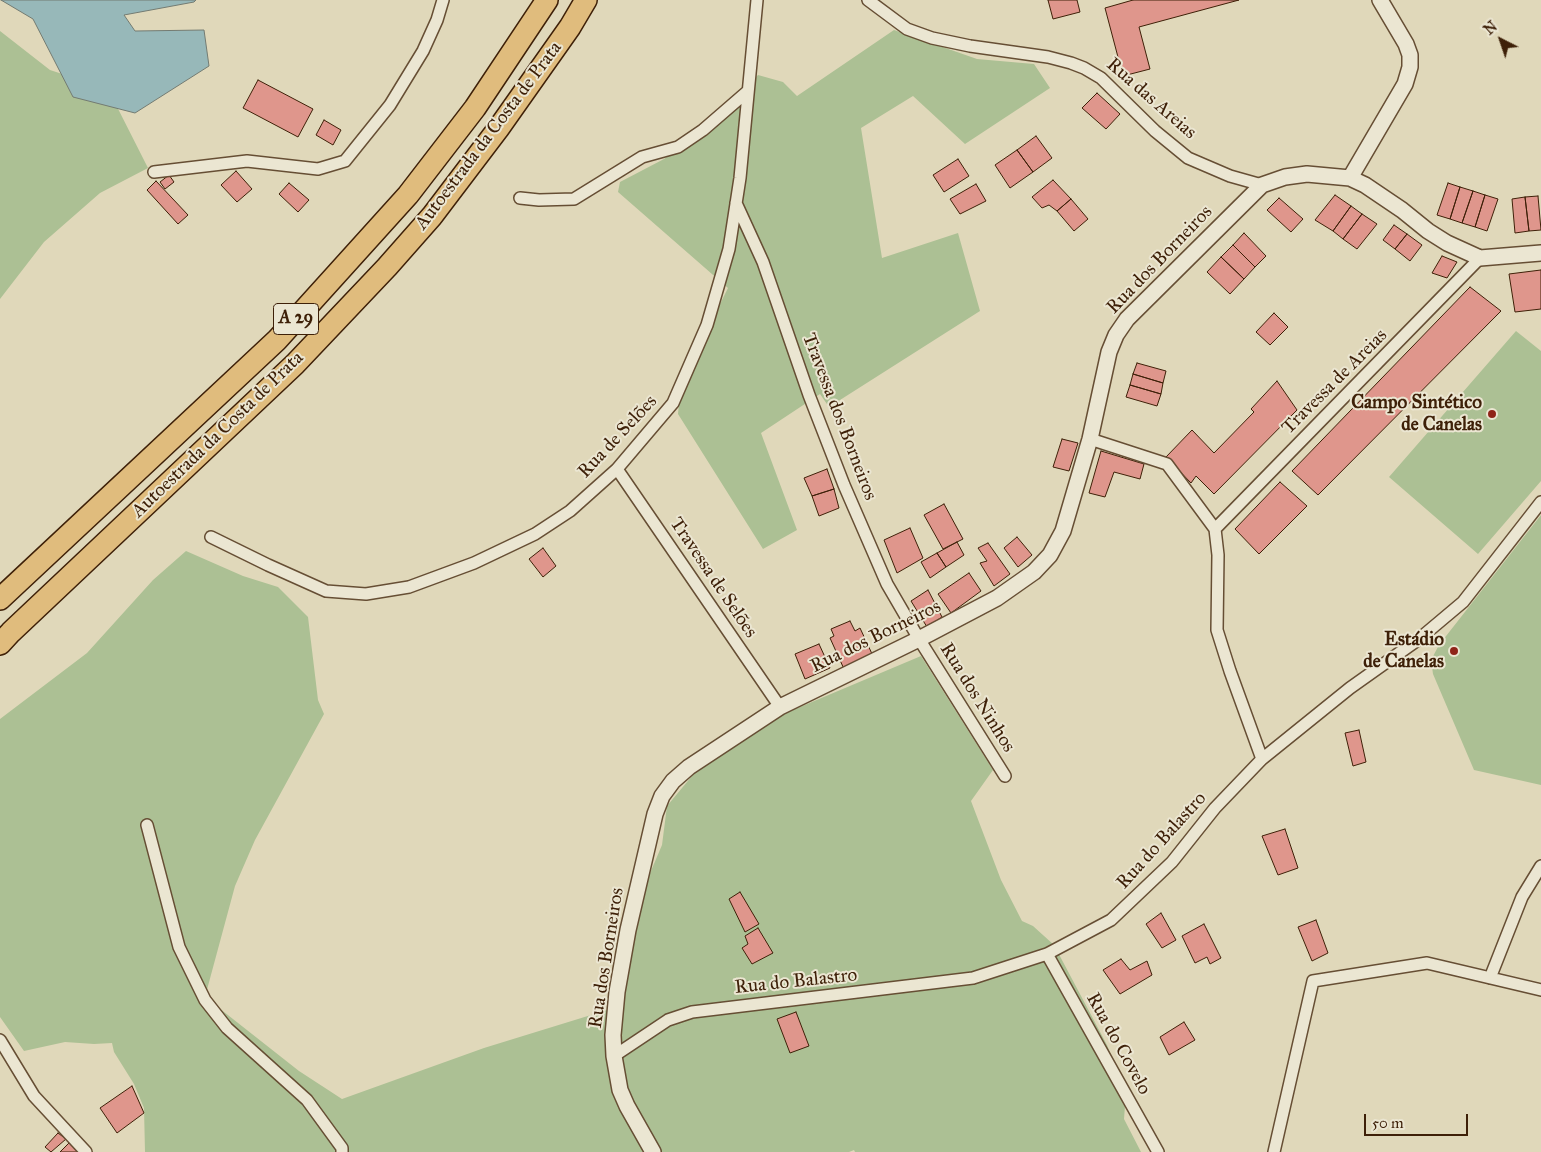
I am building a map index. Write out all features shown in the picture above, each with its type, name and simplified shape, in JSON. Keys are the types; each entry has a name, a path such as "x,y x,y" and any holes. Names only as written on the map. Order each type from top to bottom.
{"highway":[{"name":"Autoestrada da Costa de Prata","path":"0,599 277,340 408,194 475,108 546,0"},
{"name":"Autoestrada da Costa de Prata","path":"0,644 295,364 387,266 432,216 498,129 570,27 586,0"}],"street":[{"path":"154,172 247,161 318,169 345,161 390,106 423,51 437,20 443,0"},
{"name":"Rua de Selões","path":"211,537 326,591 366,594 409,587 474,563 535,534 570,511 617,469 674,403 707,325 729,248 740,178 757,0"},
{"name":"Rua das Areias","path":"868,0 907,29 932,38 970,46 1048,57 1084,68 1101,78 1155,131 1188,158 1230,176 1262,185"},
{"path":"1350,178 1405,84 1410,67 1410,55 1406,44 1380,0"},
{"path":"520,198 539,200 574,199 642,157 678,147 703,130 748,91"},
{"path":"1262,185 1284,177 1307,174 1350,178 1365,185 1441,239 1480,258 1541,253"},
{"name":"Rua dos Borneiros","path":"652,1152 620,1090 614,1056 615,1013 626,938 655,814 662,796 673,781 689,766 780,707 919,639 997,598 1034,572 1050,555 1063,531 1090,439 1108,352 1116,335 1127,319 1262,185"},
{"name":"Travessa dos Borneiros","path":"736,203 763,262 809,395 844,485 887,584 919,639"},
{"name":"Travessa de Areias","path":"1215,529 1480,258"},
{"path":"1090,439 1167,464 1215,529 1218,550 1218,630 1230,671 1262,759"},
{"name":"Travessa de Selões","path":"617,469 780,707"},
{"name":"Rua do Balastro","path":"614,1056 668,1020 692,1012 973,978 1047,954 1111,920 1172,862 1215,808 1262,759 1350,688 1419,639 1463,602 1541,502"},
{"name":"Rua dos Ninhos","path":"919,639 1005,776"},
{"path":"147,825 179,947 205,1000 227,1028 307,1100 342,1148 342,1152"},
{"path":"1490,978 1522,897 1541,866"},
{"name":"Rua do Covelo","path":"1047,954 1158,1152"},
{"path":"1274,1152 1313,981 1427,963 1541,990"},
{"path":"0,1040 34,1096 86,1152"}],"green space":[{"path":"894,30 977,59 1034,64 1050,88 965,144 913,96 861,128 882,258 958,233 980,311 829,407 820,394 761,433 797,530 763,549 678,414 681,382 728,288 618,192 620,182 664,159 711,124 758,75 783,82 797,96"},
{"path":"0,31 50,70 108,89 148,168 100,193 44,242 0,299"},
{"name":"Campo Sintético de Canelas","path":"1516,331 1541,351 1541,481 1478,554 1389,477"},
{"path":"1541,515 1541,785 1474,770 1433,674 1431,660 1439,645"},
{"path":"186,551 243,576 278,587 308,617 318,700 324,714 255,840 235,886 205,997 299,1071 342,1099 484,1048 617,1007 648,878 662,845 667,806 697,770 755,726 921,656 993,770 971,801 1001,880 1022,921 1033,926 1054,945 1107,1045 1126,1093 1124,1119 1141,1152 855,1152 854,1150 849,1152 145,1152 144,1108 134,1084 114,1052 112,1043 65,1042 24,1051 0,1017 0,719 87,653 153,580"}],"water":[{"path":"1,0 196,0 194,2 124,15 135,31 204,30 209,66 135,113 73,97 33,19"}],"building":[{"path":"1048,0 1077,0 1080,12 1053,19"},
{"path":"1133,0 1239,0 1139,27 1150,69 1123,76 1105,8"},
{"path":"258,80 313,109 298,137 243,108"},
{"path":"1097,93 1120,114 1106,129 1082,108"},
{"path":"324,120 341,130 333,145 316,135"},
{"path":"1036,136 1052,158 1033,172 1017,150"},
{"path":"1017,150 1033,172 1010,188 995,165"},
{"path":"958,159 969,176 944,192 933,175"},
{"path":"236,171 252,189 237,202 221,185"},
{"path":"169,175 174,182 165,189 160,182"},
{"path":"1053,180 1071,199 1057,211 1049,205 1042,208 1032,197"},
{"path":"156,181 188,215 178,224 147,190"},
{"path":"289,183 309,200 298,212 279,194"},
{"path":"1448,183 1460,187 1450,219 1437,215"},
{"path":"976,184 986,201 960,214 950,199"},
{"path":"1460,187 1473,191 1462,223 1450,219"},
{"path":"1473,191 1485,195 1475,227 1462,223"},
{"path":"1335,195 1351,206 1333,231 1315,220"},
{"path":"1485,195 1498,199 1487,231 1475,227"},
{"path":"1538,196 1541,230 1529,231 1525,197"},
{"path":"1525,197 1529,231 1515,233 1512,199"},
{"path":"1279,198 1303,219 1291,232 1267,210"},
{"path":"1071,199 1088,219 1074,231 1057,211"},
{"path":"1351,206 1362,214 1343,239 1333,231"},
{"path":"1362,214 1377,224 1357,249 1343,239"},
{"path":"1394,225 1407,234 1395,249 1383,240"},
{"path":"1244,233 1266,256 1255,267 1233,245"},
{"path":"1407,234 1422,245 1410,261 1395,249"},
{"path":"1233,245 1255,267 1244,279 1221,257"},
{"path":"1442,256 1457,262 1447,278 1432,273"},
{"path":"1221,257 1244,279 1230,294 1207,272"},
{"path":"1541,270 1541,309 1515,312 1509,274"},
{"path":"1470,287 1501,311 1318,495 1292,471"},
{"path":"1274,313 1288,327 1270,345 1256,332"},
{"path":"1137,363 1166,371 1163,383 1133,374"},
{"path":"1133,374 1163,383 1161,394 1130,385"},
{"path":"1277,381 1297,410 1214,494 1196,476 1191,483 1166,457 1192,430 1214,453 1254,412 1251,409"},
{"path":"1130,385 1161,394 1157,406 1126,397"},
{"path":"1062,439 1078,443 1069,471 1053,467"},
{"path":"1101,451 1144,464 1140,479 1114,472 1105,497 1089,493"},
{"path":"827,469 834,489 812,496 804,478"},
{"path":"1280,482 1307,506 1259,554 1235,529"},
{"path":"834,489 839,508 819,516 812,496"},
{"path":"944,504 963,539 943,549 924,515"},
{"path":"910,528 923,558 897,573 884,540"},
{"path":"1017,537 1032,555 1018,567 1004,548"},
{"path":"957,542 964,555 946,567 937,553"},
{"path":"988,543 1010,574 994,586 980,563 987,561 978,548"},
{"path":"543,548 556,566 543,577 529,559"},
{"path":"937,553 946,567 930,578 921,562"},
{"path":"969,573 981,591 951,613 938,594"},
{"path":"928,590 942,617 927,627 911,601"},
{"path":"850,621 855,631 860,628 873,656 844,669 830,638 834,636 831,629"},
{"path":"819,644 830,668 805,679 795,654"},
{"path":"1359,730 1366,762 1353,766 1345,733"},
{"path":"1285,829 1298,868 1278,875 1262,836"},
{"path":"740,892 759,924 745,932 729,899"},
{"path":"1161,913 1176,940 1162,948 1146,924"},
{"path":"1316,920 1328,953 1312,961 1298,927"},
{"path":"1204,924 1221,958 1210,964 1207,957 1195,963 1182,936"},
{"path":"758,928 773,953 752,964 742,948 748,944 745,936"},
{"path":"1121,959 1130,970 1147,961 1152,975 1120,994 1103,970"},
{"path":"796,1012 809,1046 790,1053 777,1019"},
{"path":"1184,1022 1195,1040 1169,1055 1160,1037"},
{"path":"132,1086 144,1113 117,1133 100,1108"},
{"path":"58,1133 66,1139 51,1152 45,1147"},
{"path":"69,1143 79,1152 60,1152"}],"place":[{"name":"Campo Sintético de Canelas","path":"1492,414"},
{"name":"Estádio de Canelas","path":"1454,651"}]}
